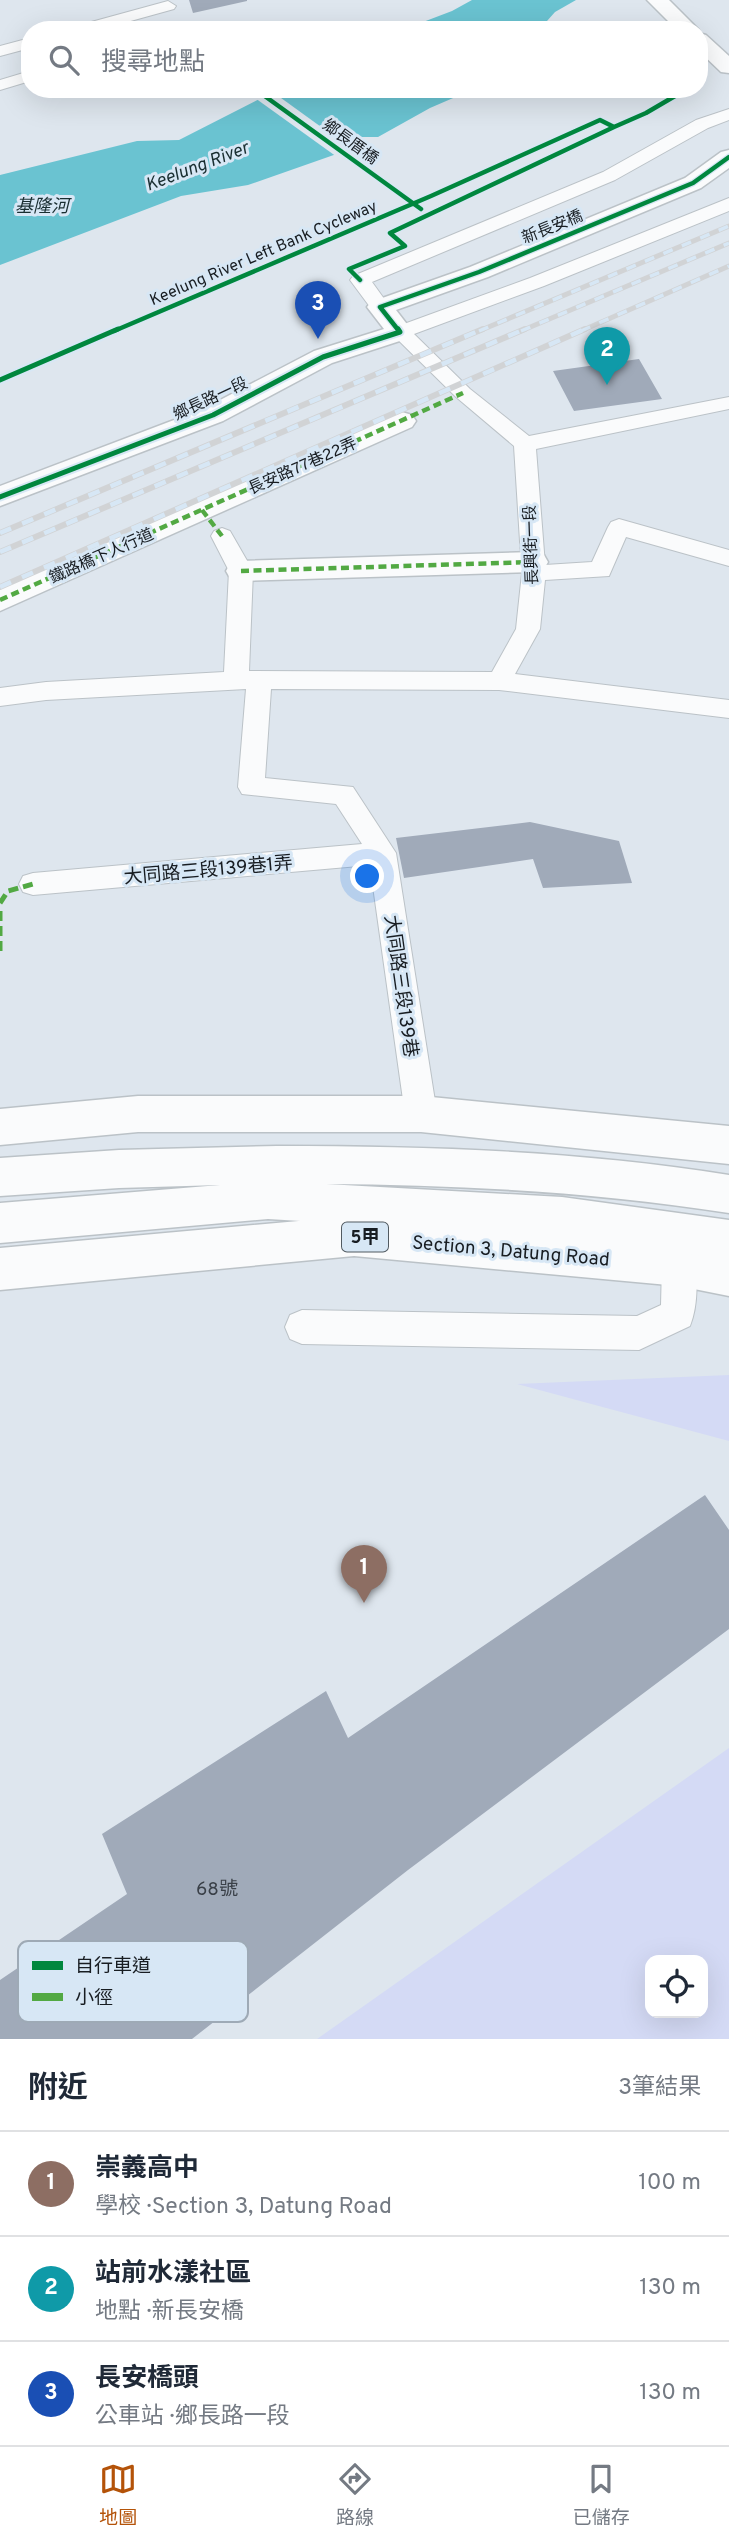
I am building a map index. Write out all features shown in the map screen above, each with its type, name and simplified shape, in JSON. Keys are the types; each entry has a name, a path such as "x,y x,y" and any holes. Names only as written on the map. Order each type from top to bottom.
{"main road":[{"path":"657,0 679,21"},
{"path":"708,47 729,67"},
{"name":"新長安橋","path":"380,307 479,272 693,183 729,158"},
{"path":"380,307 400,332"},
{"name":"鄉長路一段","path":"0,497 213,415 323,357 400,332"},
{"name":"長安路77巷22弄","path":"202,510 402,421"},
{"name":"鐵路橋下人行道","path":"0,600 202,510"},
{"path":"241,571 533,568"},
{"path":"0,1127 138,1114 421,1114 729,1145"},
{"path":"0,1177 167,1165 427,1165 663,1182 729,1194"},
{"path":"0,1223 268,1200 562,1217 729,1240"},
{"name":"Section 3, Datung Road","path":"0,1269 354,1236 679,1265 729,1276"}],"lane":[{"path":"116,21 169,8"},
{"path":"0,51 21,45"},
{"path":"0,85 21,79"},
{"path":"380,307 360,280 609,176 702,124 729,114"},
{"path":"729,204 537,282 400,332 463,393 525,444 729,403"},
{"name":"長興街一段","path":"499,681 528,629 533,568 525,444"},
{"path":"533,568 601,570 619,527 729,558"},
{"path":"222,536 241,571 248,680"},
{"path":"0,697 46,691 248,680 499,681 729,709"},
{"name":"大同路三段139巷","path":"248,680 251,787 344,794 382,853 421,1114"},
{"name":"大同路三段139巷1弄","path":"33,884 382,853"},
{"path":"302,1327 639,1333 678,1314 679,1265"}],"shaded area":[{"path":"729,1375 729,1441 517,1384"},
{"path":"729,1748 729,2039 317,2039"}],"water":[{"path":"472,0 576,0 555,12 547,21 426,21"},
{"name":"基隆河","path":"261,98 453,98 378,137 361,137 348,150 248,185 181,196 0,265 0,175 137,141 179,140"}],"pier":[{"path":"255,98 281,98 353,150 337,157"}],"building":[{"path":"189,0 247,0 247,1 193,13"},
{"path":"639,359 662,399 574,411 553,371"},
{"path":"530,822 619,841 632,883 543,888 533,859 404,878 396,838"},
{"path":"705,1495 729,1530 729,1629 408,1870 248,1995 248,1941 58,1941 127,1894 102,1834 326,1691 348,1738"},
{"path":"18,1968 18,2022 214,2022 192,2039 0,2039 0,1980"}],"railway":[{"path":"479,331 729,226"},
{"path":"521,331 729,243"},
{"path":"581,331 729,266"},
{"path":"0,533 483,329"},
{"path":"0,552 525,329"},
{"path":"0,587 585,329"}],"marked path":[{"path":"0,600 463,393"},
{"path":"202,510 222,536"},
{"path":"241,571 533,562"},
{"path":"0,903 8,891 33,884"},
{"path":"0,911 0,953"}],"cycle path":[{"name":"鄉長厝橋","path":"267,98 421,209"},
{"name":"Keelung River Left Bank Cycleway","path":"0,380 431,196 600,120 614,127 672,98"},
{"path":"360,280 349,269 405,246 390,233 614,127"},
{"path":"0,497 213,415 323,357 400,332 380,307 479,272 693,183 729,157"}],"place":[{"name":"長安橋頭","path":"318,339"},
{"name":"站前水漾社區","path":"607,385"},
{"name":"崇義高中","path":"364,1603"}],"water label":[{"name":"Keelung River","path":"197,166"}]}
